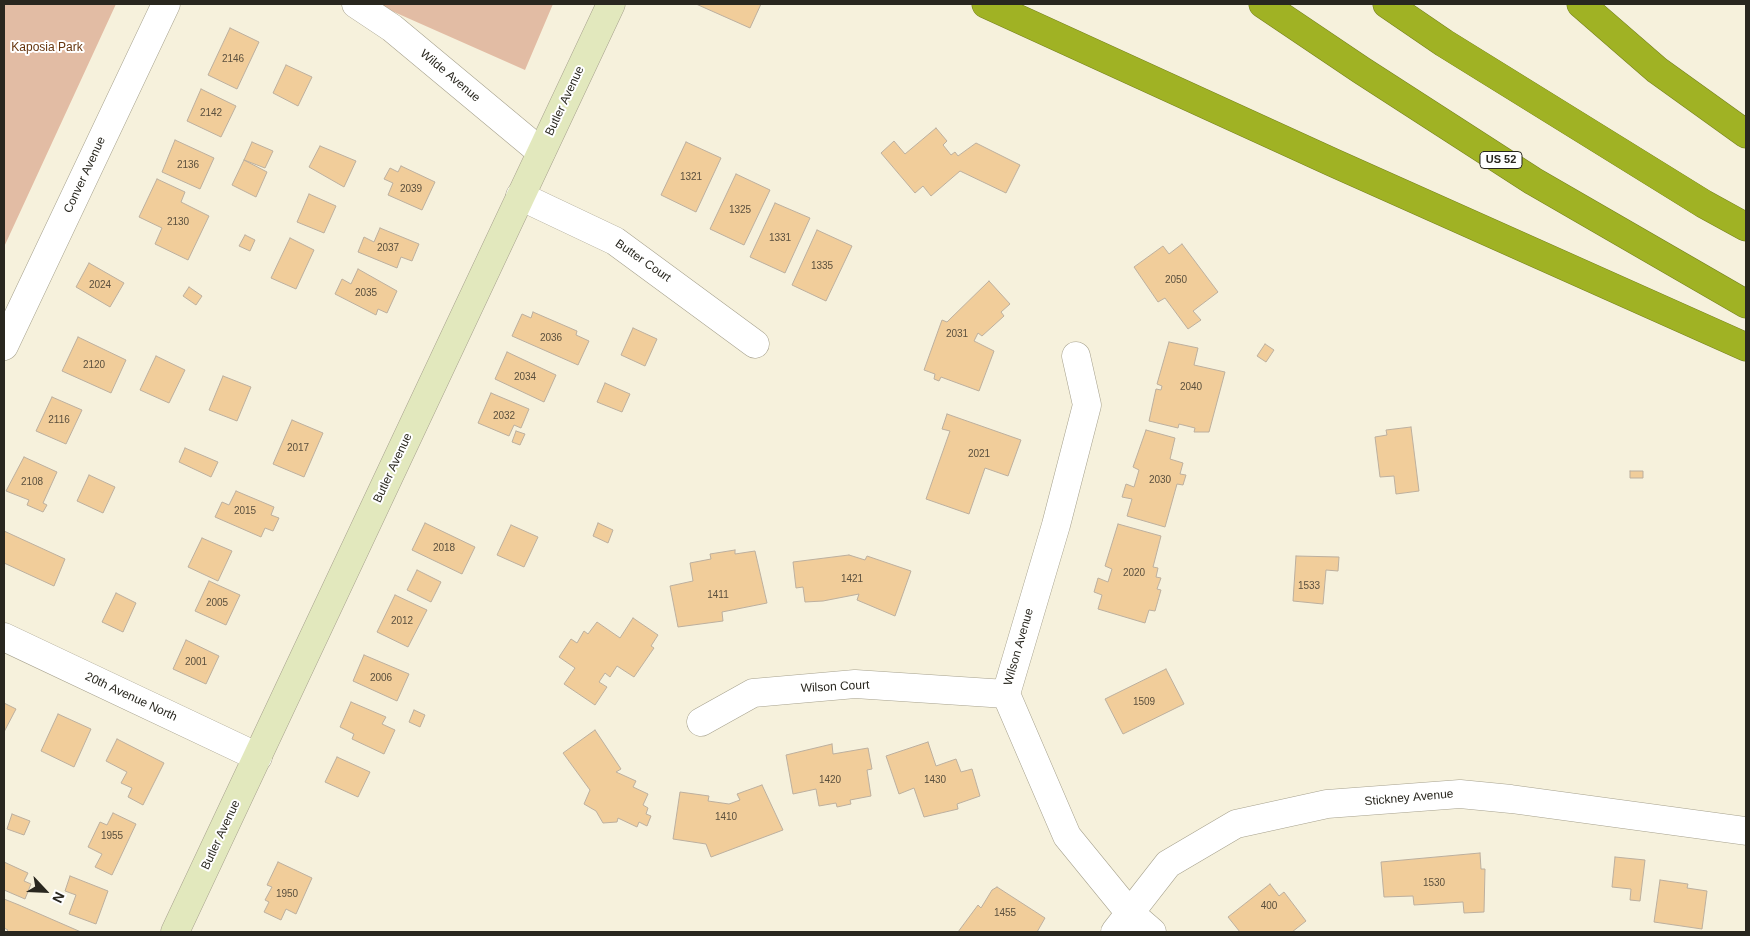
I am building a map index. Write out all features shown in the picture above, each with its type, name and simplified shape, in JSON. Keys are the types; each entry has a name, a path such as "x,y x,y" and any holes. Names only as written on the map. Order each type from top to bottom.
{"highway":[{"path":"986,4 1343,167 1746,347"},
{"name":"US 52","path":"1263,4 1533,181 1746,304"},
{"path":"1387,4 1444,43 1704,204 1746,227"},
{"path":"1581,4 1657,70 1746,134"}],"street":[{"name":"Conver Avenue","path":"4,346 166,4"},
{"name":"Wilde Avenue","path":"356,4 392,28 541,152"},
{"name":"Butler Avenue","path":"175,932 611,4"},
{"name":"Butter Court","path":"520,196 615,241 755,344"},
{"name":"Wilson Avenue","path":"1076,356 1087,405 1056,525 1006,694 1067,836 1122,922 1152,932"},
{"name":"20th Avenue North","path":"4,637 258,756"},
{"name":"Wilson Court","path":"701,722 753,693 855,684 1006,694"},
{"name":"Stickney Avenue","path":"1122,922 1168,864 1236,824 1327,804 1460,794 1746,831"}],"green space":[{"name":"Kaposia Park","path":"4,4 116,4 4,247"},
{"path":"376,4 553,4 525,70"}],"building":[{"path":"696,4 761,4 750,28"},
{"path":"230,28 259,42 237,89 208,75"},
{"path":"286,65 312,77 298,106 273,93"},
{"path":"201,89 236,106 221,137 187,121"},
{"path":"936,128 947,141 943,145 951,155 955,152 958,156 976,143 1020,165 1006,193 960,171 931,196 923,186 915,193 881,153 894,141 905,154"},
{"path":"175,140 214,158 200,189 162,172"},
{"path":"252,142 273,151 265,168 244,160"},
{"path":"686,142 721,158 696,212 661,195"},
{"path":"320,146 356,161 344,187 309,167"},
{"path":"244,160 267,172 256,197 232,185"},
{"path":"401,166 435,182 422,210 388,195 393,183 384,179 390,168 398,172"},
{"path":"736,174 770,190 744,245 710,229"},
{"path":"157,179 185,192 181,202 209,216 188,260 155,244 162,228 139,217"},
{"path":"309,194 336,206 324,233 297,222"},
{"path":"775,203 810,218 785,273 750,257"},
{"path":"380,228 419,244 412,261 401,257 397,268 358,252 364,237 374,242"},
{"path":"817,230 852,246 826,301 792,285"},
{"path":"245,235 255,240 250,251 239,246"},
{"path":"290,238 314,250 296,289 271,278"},
{"path":"1182,244 1218,292 1193,311 1201,320 1188,329 1165,298 1158,302 1134,267 1163,246 1169,254"},
{"path":"89,263 124,283 110,307 76,287"},
{"path":"358,269 397,291 387,313 378,309 376,315 335,294 342,279 351,284"},
{"path":"989,281 1010,304 1001,312 1004,316 982,336 978,333 974,341 994,351 979,391 941,377 939,381 934,379 935,374 924,370 942,320 947,322"},
{"path":"189,287 202,296 196,305 183,296"},
{"path":"533,312 577,331 576,335 589,341 578,365 512,336 522,314 531,318"},
{"path":"633,328 657,339 645,366 621,355"},
{"path":"78,337 126,360 111,393 62,371"},
{"path":"1169,342 1198,348 1194,365 1225,372 1209,432 1194,432 1195,428 1179,424 1178,428 1149,421 1156,389 1161,390 1162,386 1157,384"},
{"path":"1265,344 1274,350 1266,362 1257,356"},
{"path":"507,352 556,375 544,402 495,379"},
{"path":"156,356 185,370 169,403 140,390"},
{"path":"223,376 251,387 237,421 209,410"},
{"path":"605,383 630,394 622,412 597,402"},
{"path":"491,393 529,409 521,428 514,425 509,436 478,423"},
{"path":"52,397 82,410 66,444 36,431"},
{"path":"947,414 1021,440 1008,476 985,468 969,514 926,499 950,431 942,429"},
{"path":"292,420 323,433 304,477 273,464"},
{"path":"1411,427 1419,491 1396,494 1394,476 1380,477 1375,437 1387,435 1386,430"},
{"path":"1146,430 1175,438 1170,459 1183,463 1180,474 1186,475 1183,485 1177,484 1165,527 1127,516 1132,499 1122,497 1126,484 1134,487 1139,470 1133,467"},
{"path":"516,431 525,434 520,445 512,442"},
{"path":"185,448 218,462 211,477 179,462"},
{"path":"24,457 57,472 43,503 47,505 43,512 27,505 29,500 6,491"},
{"path":"1630,471 1643,471 1643,478 1630,478"},
{"path":"89,475 115,487 103,513 77,501"},
{"path":"236,491 274,507 271,515 279,518 273,531 265,528 261,537 215,517 222,502 229,505"},
{"path":"425,523 475,547 462,574 412,550"},
{"path":"598,523 613,530 608,543 593,536"},
{"path":"1118,524 1161,536 1153,567 1158,568 1156,577 1161,578 1157,589 1161,590 1155,611 1149,610 1145,623 1098,609 1102,595 1094,592 1098,578 1108,582 1112,569 1105,566"},
{"path":"511,525 538,537 524,567 497,555"},
{"path":"4,531 65,559 54,586 4,563"},
{"path":"202,538 232,551 218,581 188,567"},
{"path":"735,550 735,554 755,551 767,603 722,612 723,621 678,627 670,586 693,581 690,563 711,559 710,554"},
{"path":"849,555 865,560 867,556 911,571 895,616 857,600 859,594 823,601 805,602 803,587 796,588 793,562"},
{"path":"1296,556 1339,557 1338,571 1326,570 1323,604 1293,601"},
{"path":"417,570 441,582 431,602 407,590"},
{"path":"209,581 240,595 226,625 195,611"},
{"path":"116,593 136,603 123,632 102,622"},
{"path":"395,595 427,610 408,647 377,632"},
{"path":"633,618 658,635 651,646 654,648 634,677 617,666 610,677 605,673 599,682 607,687 595,705 564,684 575,668 559,657 571,639 577,643 584,631 588,634 597,622 620,638"},
{"path":"186,640 219,656 206,684 173,669"},
{"path":"364,655 409,674 397,701 353,681"},
{"path":"1166,669 1184,704 1123,734 1105,699"},
{"path":"351,702 386,717 382,724 395,730 384,754 352,739 354,734 340,727"},
{"path":"4,703 16,709 4,732"},
{"path":"414,710 425,715 420,727 409,722"},
{"path":"58,714 91,729 74,767 41,751"},
{"path":"595,730 621,769 616,772 636,781 633,787 648,794 643,805 648,808 646,814 651,816 647,826 639,822 637,827 618,818 617,822 603,823 596,811 584,804 590,790 563,753"},
{"path":"117,739 164,763 143,805 128,797 132,788 121,783 127,772 106,761"},
{"path":"928,742 936,766 956,759 961,772 972,769 980,796 957,804 958,809 924,817 914,788 899,794 886,756"},
{"path":"832,744 833,754 868,748 872,769 867,770 871,796 850,800 851,804 837,807 836,803 819,806 816,789 793,794 786,755"},
{"path":"337,757 370,772 358,797 325,782"},
{"path":"762,785 783,830 711,857 706,844 673,839 680,792 709,796 708,801 729,804 740,800 737,794"},
{"path":"113,813 136,824 112,875 95,867 102,854 88,847 100,822 107,825"},
{"path":"12,814 30,821 24,835 7,829"},
{"path":"1480,853 1481,869 1485,869 1484,912 1464,913 1463,902 1414,905 1413,896 1384,897 1381,862"},
{"path":"1615,857 1645,860 1640,901 1630,900 1631,889 1612,887"},
{"path":"4,862 28,873 24,881 31,884 25,899 4,890"},
{"path":"278,862 312,878 296,914 286,909 281,920 264,912 269,902 265,900 272,887 267,885"},
{"path":"70,876 108,891 96,924 69,914 76,895 65,891"},
{"path":"1660,880 1688,884 1687,888 1707,891 1702,929 1654,922"},
{"path":"1270,884 1279,896 1284,892 1306,921 1292,932 1240,932 1228,917"},
{"path":"997,887 1045,918 1037,932 958,932 978,905 981,908 992,890"},
{"path":"4,899 81,932 6,932 8,930 4,928"}]}
